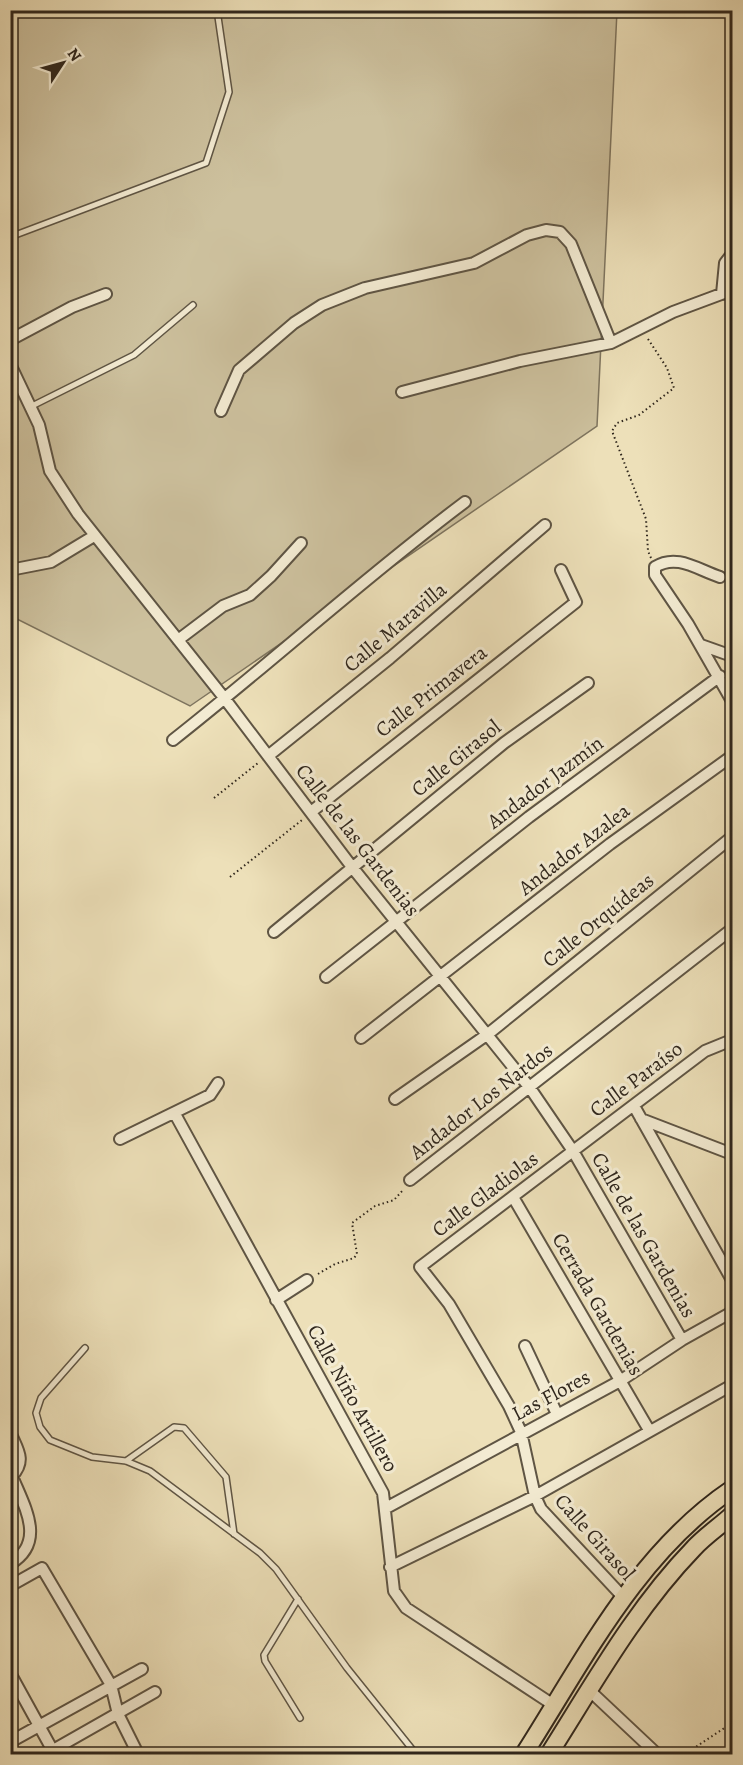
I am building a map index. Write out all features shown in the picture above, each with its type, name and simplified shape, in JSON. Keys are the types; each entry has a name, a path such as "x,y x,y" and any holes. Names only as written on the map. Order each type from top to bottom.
{"main road":[{"path":"524,1755 624,1598 685,1525 732,1489"},
{"path":"549,1755 589,1690 652,1597 695,1546 732,1515"}],"street":[{"path":"220,411 239,370 294,323 322,305 365,288 474,263 527,235 546,230 560,232 571,244 611,343"},
{"path":"402,393 520,362 611,343 673,312 728,292 724,263 732,254"},
{"path":"10,340 72,307 106,294"},
{"name":"Calle de las Gardenias","path":"10,364 39,425 50,471 94,536 225,699 352,867 530,1088 573,1152 682,1340"},
{"path":"173,740 407,546 465,502"},
{"name":"Calle Maravilla","path":"268,756 390,658 545,525"},
{"path":"10,570 51,562 94,536"},
{"path":"178,640 223,606 250,595 272,576 301,543"},
{"path":"720,577 680,560 664,561 655,567 655,575 701,644 732,701"},
{"name":"Calle Primavera","path":"311,812 576,602 561,570"},
{"path":"701,644 732,656"},
{"name":"Andador Jazmín","path":"326,977 529,817 720,676"},
{"name":"Calle Girasol","path":"274,932 522,729 588,683"},
{"name":"Andador Azalea","path":"361,1038 645,818 732,756"},
{"name":"Calle Orquídeas","path":"395,1099 488,1034 732,837"},
{"name":"Andador Los Nardos","path":"410,1180 732,929"},
{"name":"Calle Paraíso","path":"573,1152 705,1051 729,1041"},
{"path":"120,1139 210,1095 218,1083"},
{"path":"634,1106 732,1280"},
{"name":"Calle Niño Artillero","path":"175,1114 383,1493 394,1592 406,1608 555,1706"},
{"path":"641,1119 732,1155"},
{"name":"Calle Gladiolas","path":"420,1267 573,1152"},
{"name":"Cerrada Gardenias","path":"513,1197 649,1430"},
{"name":"Calle Girasol","path":"420,1267 449,1304 521,1432 535,1496 541,1509 568,1541 624,1598"},
{"path":"276,1300 307,1280"},
{"name":"Las Flores","path":"386,1508 521,1432 620,1381 682,1340 732,1312"},
{"path":"525,1346 557,1414"},
{"path":"390,1567 535,1496 732,1385"},
{"path":"10,1431 21,1457 20,1468 11,1476 29,1517 30,1544 24,1556 10,1563"},
{"path":"10,1586 42,1568 111,1685 118,1714 138,1755"},
{"path":"10,1742 142,1669"},
{"path":"10,1673 39,1726 50,1753 154,1692"},
{"path":"589,1690 642,1750 657,1755"}],"lane":[{"path":"10,237 206,163 229,92 217,10"},
{"path":"30,407 134,356 192,305"},
{"path":"85,1348 40,1398 36,1413 40,1427 50,1440 92,1457 126,1461 150,1471 234,1534 276,1569 347,1668 416,1755"},
{"path":"126,1461 174,1427 184,1428 226,1477 234,1534"},
{"path":"298,1599 264,1654 265,1661 300,1718"}],"path":[{"path":"642,329 667,368 674,388 639,416 617,423 612,431 639,496 646,519 648,551 655,567"},
{"path":"213,798 268,756"},
{"path":"230,877 311,812"},
{"name":"Andador Los Nardos","path":"307,1280 335,1264 354,1258 357,1254 352,1223 375,1206 394,1200 410,1180"},
{"path":"685,1755 732,1723"}],"shaded area":[{"path":"10,11 617,11 597,426 190,706 11,616"}]}
